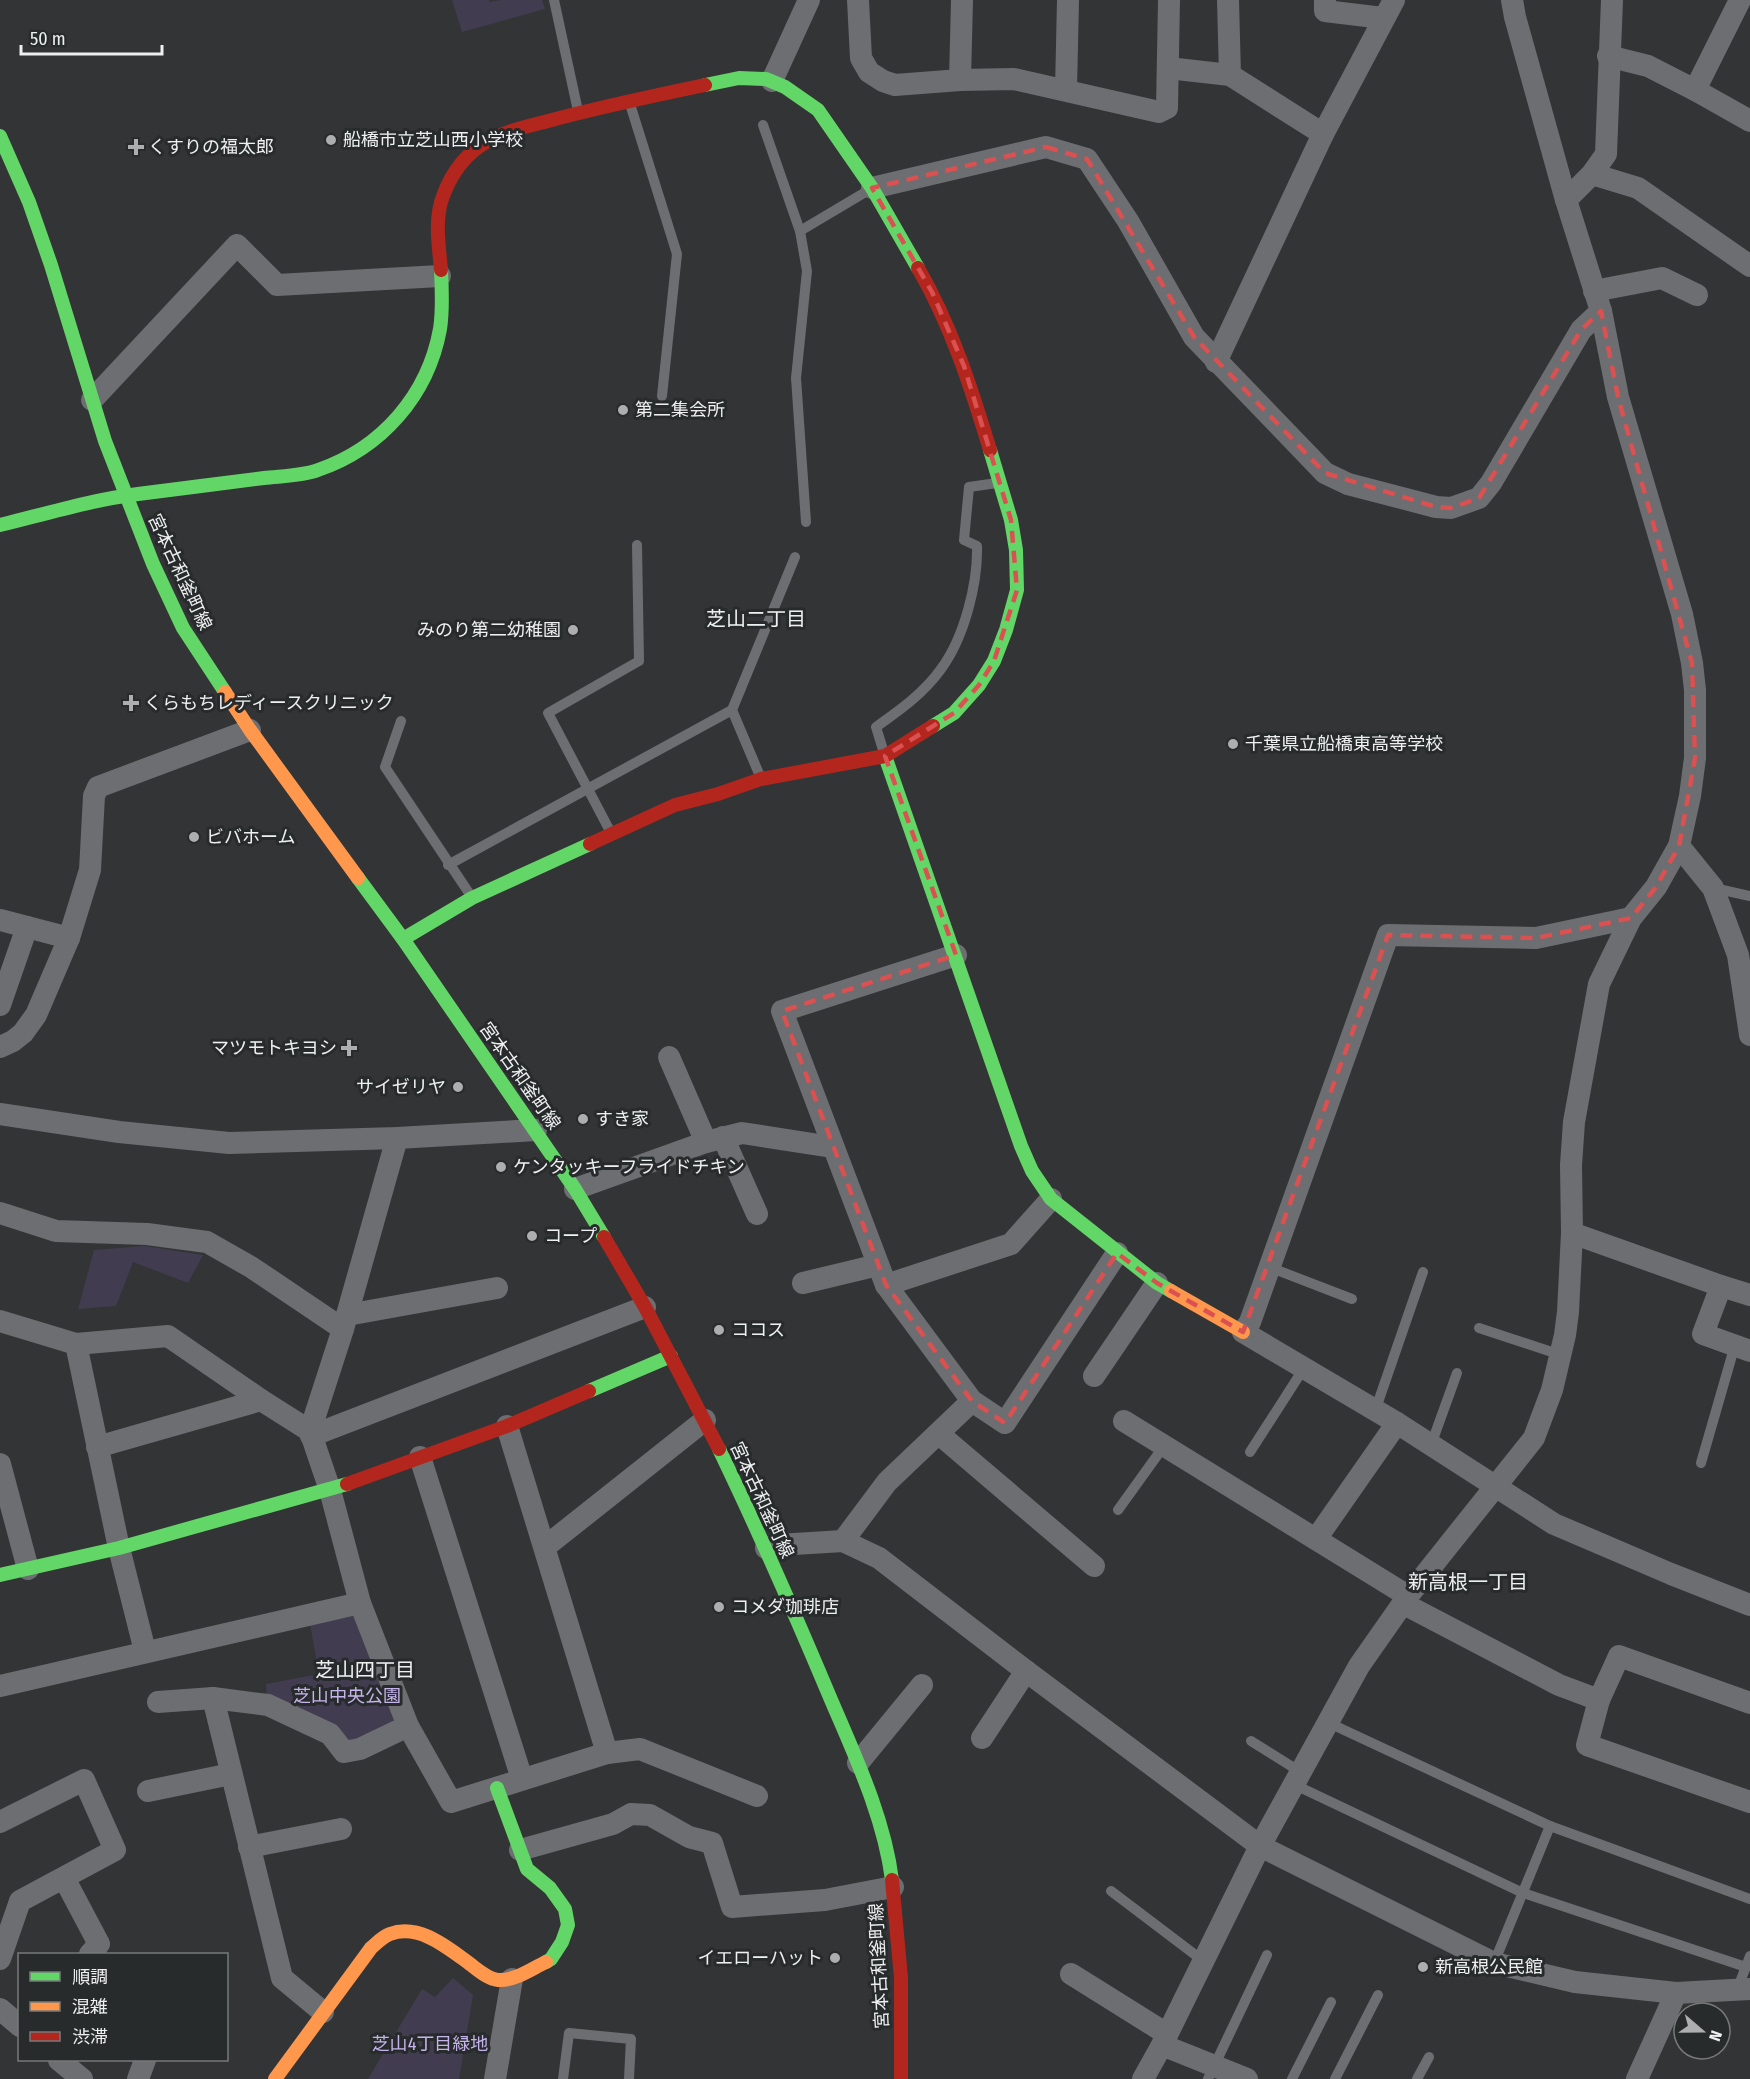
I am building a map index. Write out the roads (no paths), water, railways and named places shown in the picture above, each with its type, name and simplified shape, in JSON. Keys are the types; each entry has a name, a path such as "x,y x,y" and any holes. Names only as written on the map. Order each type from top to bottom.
{"street":[{"path":"772,81 809,0"},
{"path":"858,0 861,58 869,72 883,81 895,85 1014,79 1159,112 1167,108 1169,0"},
{"path":"960,80 962,0"},
{"path":"1066,90 1068,0"},
{"path":"1228,0 1230,75"},
{"path":"1216,362 1323,134 1388,9 1325,11 1325,0"},
{"path":"1143,2079 1260,1846 1359,1666 1406,1600 1534,1438 1562,1355 1568,1312 1572,1233 1570,1165 1573,1132 1599,984 1630,918 1656,887 1679,846 1690,796 1695,758 1695,690 1682,614 1618,396 1598,301 1566,200 1512,0"},
{"path":"1566,200 1592,174 1606,154 1608,56 1612,0"},
{"path":"1695,90 1740,0"},
{"path":"1608,56 1648,66 1750,121"},
{"path":"1168,68 1230,75 1323,134"},
{"path":"0,525 125,496 316,471 336,464 368,446 398,419 418,390 433,357 440,326 438,218 446,192 473,151 504,134 578,112 740,78 772,81 785,87 818,110 872,188 932,292 964,366 1013,530 1016,550 1017,590 1013,611 994,661 979,685 954,713 885,756 761,779 718,794 675,805 472,898 403,939"},
{"name":"宮本古和釜町線","path":"0,136 29,202 51,264 105,441 125,496 183,628 250,730 403,939 575,1189 645,1307 705,1420 766,1548 858,1763 878,1817 890,1863 901,1978 900,2079"},
{"path":"872,188 1046,147 1087,159 1128,221 1194,337 1325,473 1364,489 1436,507 1451,508 1479,498 1491,483 1598,301 1662,278 1697,296"},
{"path":"1592,174 1638,188 1750,266"},
{"path":"92,400 237,245 277,285 440,276"},
{"path":"0,1047 23,1033 36,1016 69,938 90,870 94,796 98,787 250,730"},
{"path":"885,756 1022,1146 1032,1171 1051,1199 1157,1283 1397,1423 1554,1524 1750,1605"},
{"path":"1679,846 1713,888 1737,955 1750,1035"},
{"path":"1243,1332 1250,1322 1388,935 1536,938 1630,918"},
{"path":"0,920 69,938"},
{"path":"0,1005 27,927"},
{"path":"956,955 782,1011 882,1275 972,1401 1005,1423 1117,1253"},
{"path":"669,1057 758,1214"},
{"path":"0,1114 119,1132 229,1143 396,1138 536,1130"},
{"path":"575,1189 742,1132 832,1147"},
{"path":"310,1434 345,1322 396,1138"},
{"path":"803,1283 882,1275 1011,1244 1051,1199"},
{"path":"0,1213 56,1231 147,1234 207,1242 345,1322 497,1288"},
{"path":"1572,1233 1750,1295"},
{"path":"1094,1376 1157,1283"},
{"path":"1721,1286 1703,1334 1743,1348"},
{"path":"310,1434 645,1307"},
{"path":"0,1321 76,1344 168,1336 310,1434 330,1490 360,1603 408,1726 451,1802 607,1753 640,1749 757,1796"},
{"path":"76,1344 119,1548 145,1652"},
{"path":"0,1575 119,1548 330,1490 507,1426 671,1356"},
{"path":"97,1447 261,1400"},
{"path":"843,1541 887,1482 972,1401"},
{"path":"545,1547 705,1420"},
{"path":"1124,1421 1316,1539 1406,1600 1559,1685 1599,1700"},
{"path":"1316,1539 1397,1423"},
{"path":"507,1426 607,1753"},
{"path":"939,1434 1094,1566"},
{"path":"420,1457 522,1779"},
{"path":"0,1464 28,1569"},
{"path":"766,1548 778,1545 843,1541 879,1558 1260,1846 1494,1963 1575,1982 1676,1993 1744,1982"},
{"path":"0,1686 360,1603"},
{"path":"1750,1703 1619,1656 1599,1700 1587,1745 1750,1802"},
{"path":"982,1738 1026,1671"},
{"path":"858,1763 922,1685"},
{"path":"158,1702 213,1698 268,1705 330,1734 344,1752 360,1749 408,1726"},
{"path":"213,1698 282,1978 323,2012"},
{"path":"148,1791 231,1774"},
{"path":"0,1822 84,1780 115,1850 20,1901 0,1959"},
{"path":"275,2079 371,1948 389,1934 406,1932 423,1934 452,1951 483,1974 496,1980 512,1979 551,1959 562,1942 568,1925 565,1909 550,1887 526,1869 497,1788"},
{"path":"520,1850 614,1824 630,1814 650,1815 689,1837 712,1843 732,1907 825,1900 893,1887"},
{"path":"249,1847 341,1829"},
{"path":"64,1878 99,1944 91,1953"},
{"path":"1071,1974 1211,2072 1246,2079"},
{"path":"495,2079 512,1979"},
{"path":"1637,2079 1676,1993"},
{"path":"0,2009 18,2024"},
{"path":"52,2079 59,2061"},
{"path":"60,2061 82,2079"},
{"path":"138,2079 145,2061"}],"lane":[{"path":"554,0 578,112"},
{"path":"629,101 677,254 662,396"},
{"path":"763,125 800,231 807,271 796,378 806,522"},
{"path":"800,231 872,188"},
{"path":"885,756 876,727 906,706 942,668 966,615 978,568 977,546 964,540 969,487 998,483"},
{"path":"611,834 548,713 639,660 637,545"},
{"path":"448,865 732,710 795,557"},
{"path":"732,710 761,779"},
{"path":"401,721 386,767 448,865 472,898"},
{"path":"1713,888 1750,896"},
{"path":"1269,1267 1352,1299"},
{"path":"1376,1411 1423,1272"},
{"path":"1479,1328 1562,1355"},
{"path":"1701,1463 1743,1348"},
{"path":"1250,1452 1305,1368"},
{"path":"1431,1445 1457,1373"},
{"path":"1118,1510 1164,1446"},
{"path":"1329,1723 1550,1826 1750,1899"},
{"path":"1251,1741 1296,1778 1523,1893 1744,1982 1750,1956"},
{"path":"1494,1963 1550,1826"},
{"path":"1111,1891 1202,1960"},
{"path":"1211,2072 1267,1955"},
{"path":"1335,2079 1378,1995"},
{"path":"1292,2079 1331,2002"},
{"path":"562,2079 569,2033 631,2039 629,2079"},
{"path":"1417,2079 1429,2057"}],"place":[{"name":"船橋市立芝山西小学校","path":"331,140"},
{"name":"くすりの福太郎","path":"136,147"},
{"name":"第二集会所","path":"623,410"},
{"name":"みのり第二幼稚園","path":"573,630"},
{"name":"くらもちレディースクリニック","path":"131,703"},
{"name":"千葉県立船橋東高等学校","path":"1233,744"},
{"name":"ビバホーム","path":"194,837"},
{"name":"マツモトキヨシ","path":"349,1048"},
{"name":"サイゼリヤ","path":"458,1087"},
{"name":"すき家","path":"583,1119"},
{"name":"ケンタッキーフライドチキン","path":"501,1167"},
{"name":"コープ","path":"532,1236"},
{"name":"ココス","path":"719,1330"},
{"name":"コメダ珈琲店","path":"719,1607"},
{"name":"イエローハット","path":"835,1958"},
{"name":"新高根公民館","path":"1423,1967"}],"district":[{"name":"芝山二丁目","path":"756,619"},
{"name":"新高根一丁目","path":"1468,1582"},
{"name":"芝山四丁目","path":"365,1670"}],"park label":[{"name":"芝山中央公園","path":"347,1696"},
{"name":"芝山4丁目緑地","path":"430,2044"}]}
